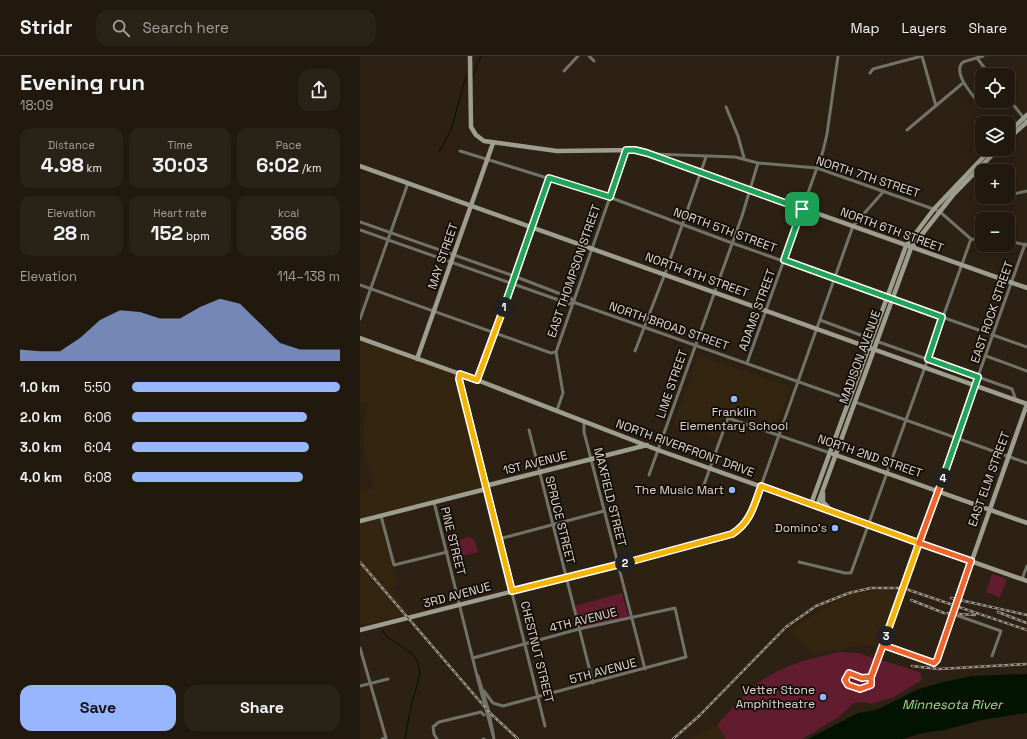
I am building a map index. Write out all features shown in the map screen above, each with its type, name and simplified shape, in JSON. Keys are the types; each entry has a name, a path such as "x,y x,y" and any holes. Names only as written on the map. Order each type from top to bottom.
{"street":[{"name":"NORTH 6TH STREET","path":"470,56 471,127 479,138 494,143 557,150 635,150 647,153 961,266 1027,288"},
{"path":"564,71 578,56"},
{"path":"589,56 594,60"},
{"name":"ADAMS STREET","path":"747,363 817,168 827,134 838,56"},
{"path":"870,73 874,69 922,56 936,106"},
{"path":"975,98 963,84 960,64 983,56"},
{"path":"977,58 985,68"},
{"path":"907,130 963,84"},
{"path":"1015,106 1026,118"},
{"path":"726,107 738,136 744,158"},
{"path":"1015,127 1026,118"},
{"path":"1015,131 1026,118"},
{"name":"MAY STREET","path":"417,359 494,143"},
{"name":"EAST THOMPSON STREET","path":"556,352 626,150"},
{"name":"NORTH 5TH STREET","path":"460,151 610,197 732,243 784,260 1027,347"},
{"name":"NORTH 7TH STREET","path":"647,153 744,158 758,163 817,168 939,211 971,239"},
{"name":"MADISON AVENUE","path":"814,505 830,453 852,401 906,246 934,209 984,156"},
{"name":"MADISON AVENUE","path":"889,298 911,248 939,211 991,156"},
{"path":"635,352 665,274 706,157"},
{"name":"LIME STREET","path":"649,475 732,243 758,163"},
{"name":"NORTH 4TH STREET","path":"360,166 715,291 1027,404"},
{"path":"477,380 549,178"},
{"path":"360,319 408,183"},
{"path":"761,486 853,226 884,191"},
{"path":"1015,194 1027,191"},
{"name":"NORTH BROAD STREET","path":"360,222 514,276 570,298 573,302 696,344 798,382 1027,463"},
{"name":"NORTH BROAD STREET","path":"360,230 570,304 573,302"},
{"path":"799,562 849,574 869,524 971,239 975,239"},
{"path":"1015,243 1026,245"},
{"name":"EAST ROCK STREET","path":"871,677 1026,245"},
{"path":"360,285 551,353 556,352 562,387 562,397 557,410"},
{"path":"820,320 1012,389 1016,400"},
{"name":"NORTH RIVERFRONT DRIVE","path":"360,338 557,410 658,450 1025,580"},
{"path":"986,356 1027,371"},
{"name":"CHESTNUT STREET","path":"460,374 460,383 498,539 526,643 545,726"},
{"name":"MADISON AVENUE","path":"814,505 824,488 836,455 852,401"},
{"name":"EAST ELM STREET","path":"934,663 937,660 1027,404"},
{"name":"NORTH 2ND STREET","path":"710,468 728,418 779,434 1027,524"},
{"name":"MAXFIELD STREET","path":"584,421 584,432 633,617 645,669"},
{"name":"SPRUCE STREET","path":"529,430 565,578 593,683"},
{"name":"1ST AVENUE","path":"360,521 482,490 539,472 647,445"},
{"path":"701,493 710,468"},
{"name":"3RD AVENUE","path":"360,630 721,538 732,534 743,526 750,518 761,486"},
{"path":"824,488 823,502 834,512"},
{"name":"PINE STREET","path":"434,502 493,737"},
{"path":"498,539 604,511"},
{"path":"381,516 394,565 447,552"},
{"path":"1025,580 1027,566"},
{"name":"4TH AVENUE","path":"473,658 579,629 675,608 686,657"},
{"path":"953,614 1001,631 992,656"},
{"path":"883,645 934,663"},
{"path":"360,648 384,739"},
{"name":"5TH AVENUE","path":"484,691 498,706 593,683 686,657"},
{"path":"849,673 862,678 871,677 871,685 860,689 848,685 845,680 849,673"},
{"name":"PINE STREET","path":"478,676 484,691 494,732 493,737"},
{"path":"360,686 388,679"},
{"path":"438,739 433,730 436,724 481,712 484,715"}],"shaded area":[{"path":"360,340 456,375 457,386 482,487 360,518 360,491 374,488 363,444 366,403 360,404"},
{"name":"Franklin Elementary School","path":"698,355 791,387 776,426 726,412 717,438 674,424"},
{"path":"380,518 397,586 390,588 411,614 360,625 360,523"},
{"path":"470,537 475,541 478,552 455,558 456,562 452,563 450,555 455,546 463,539"},
{"path":"992,574 1007,579 1000,598 986,592"},
{"path":"880,590 898,591 879,648 864,644 813,654 790,630 835,601 849,595"},
{"path":"622,593 629,618 580,627 575,606"},
{"path":"839,652 858,653 920,672 922,680 894,697 871,704 865,702 854,703 839,717 802,739 726,739 717,725 749,691 761,681 788,666"},
{"path":"717,725 726,739 687,739"}],"water":[{"name":"Minnesota River","path":"1027,674 1027,713 986,719 902,739 808,739 858,713 876,710 919,689 972,676"}],"waterway":[{"path":"473,76 481,56"},
{"path":"439,152 451,130 466,76"},
{"path":"382,630 387,637 410,652 416,659 419,667 420,675 411,706 405,739"}],"railway":[{"path":"360,562 489,712 518,739"},
{"path":"673,739 699,716 786,627 816,606 849,593 871,588 903,588 1027,630"},
{"path":"951,598 1027,615"},
{"path":"911,600 944,613 975,615"},
{"path":"998,612 1027,623"},
{"path":"912,666 939,669 1027,664"}],"place":[{"name":"Franklin Elementary School","path":"734,399"},
{"name":"The Music Mart","path":"732,490"},
{"name":"Domino's","path":"835,528"},
{"name":"Vetter Stone Amphitheatre","path":"823,697"}],"route":[{"path":"802,209 701,172 635,150 626,150 610,197 549,178 477,380 460,374 459,379 512,591 727,537 739,530 750,518 761,486 919,543 871,677 871,685 860,689 848,685 845,677 849,673 862,678 871,677 883,645 934,663 937,660 971,561 919,543 978,377 928,359 942,317 784,260 802,209"}]}
